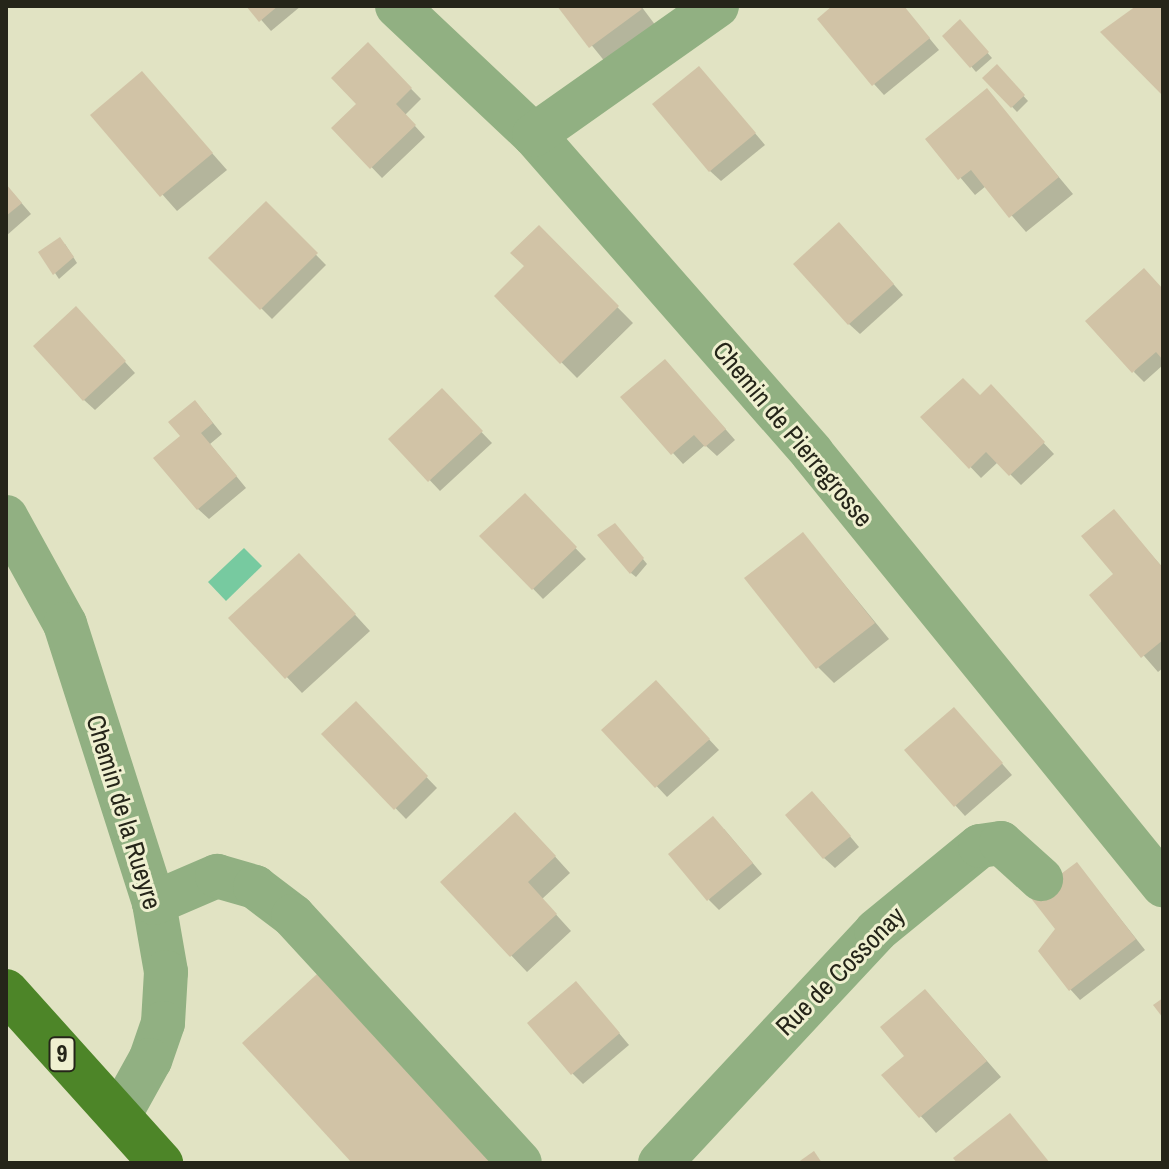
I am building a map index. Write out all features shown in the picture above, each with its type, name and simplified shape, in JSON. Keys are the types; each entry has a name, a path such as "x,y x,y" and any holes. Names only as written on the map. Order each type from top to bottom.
{"main road":[{"name":"9","path":"6,991 161,1163"}],"street":[{"name":"Chemin de Pierregrosse","path":"397,6 534,135 812,453 1163,885"},
{"path":"534,135 717,6"},
{"name":"Chemin de la Rueyre","path":"6,517 65,624 154,903 166,972 163,1023 150,1060 119,1116"},
{"name":"Rue de Cossonay","path":"660,1163 876,931 980,846 1001,843 1041,879"},
{"path":"154,903 217,876 255,887 293,916 520,1163"}],"shaded area":[{"path":"244,548 262,566 226,601 208,582"}],"building":[{"path":"246,6 278,6 259,22"},
{"path":"557,6 639,6 642,9 589,48"},
{"path":"832,6 904,6 930,38 872,86 817,19"},
{"path":"1136,6 1163,6 1163,96 1100,32"},
{"path":"960,19 989,52 970,68 942,36"},
{"path":"368,42 412,88 396,104 416,125 370,169 331,128 356,104 331,78"},
{"path":"997,64 1025,95 1011,108 982,78"},
{"path":"699,66 756,133 709,172 652,104"},
{"path":"142,71 213,153 160,197 90,115"},
{"path":"987,88 1059,177 1009,218 971,170 958,180 925,139"},
{"path":"6,184 22,203 6,216"},
{"path":"266,201 318,253 260,310 208,258"},
{"path":"839,222 894,284 848,325 793,264"},
{"path":"539,225 619,306 560,364 494,296 524,266 510,253"},
{"path":"60,237 74,257 53,275 38,252"},
{"path":"1144,268 1163,289 1163,360 1156,352 1132,373 1085,321"},
{"path":"76,306 126,361 83,401 33,346"},
{"path":"665,359 726,429 705,447 694,435 671,455 620,397"},
{"path":"963,378 980,395 991,384 1045,442 1009,476 986,452 969,469 920,417"},
{"path":"442,388 483,431 428,482 388,439"},
{"path":"195,400 213,423 201,433 237,476 197,510 153,458 180,436 168,422"},
{"path":"525,493 577,547 532,590 479,536"},
{"path":"1114,509 1163,568 1163,640 1141,658 1089,595 1113,574 1081,536"},
{"path":"615,523 644,558 630,574 597,535"},
{"path":"803,532 875,623 816,669 744,578"},
{"path":"299,553 356,614 285,679 228,618"},
{"path":"656,680 710,739 655,788 601,730"},
{"path":"356,701 428,776 394,810 321,734"},
{"path":"954,707 1003,763 954,807 904,750"},
{"path":"812,791 851,836 823,859 785,815"},
{"path":"515,812 556,856 528,882 557,914 510,957 440,882"},
{"path":"713,816 753,863 707,901 668,854"},
{"path":"1077,862 1136,939 1069,991 1038,951 1055,929 1030,897"},
{"path":"317,974 491,1163 352,1163 242,1043"},
{"path":"576,981 620,1033 571,1075 527,1023"},
{"path":"925,989 987,1061 919,1118 881,1075 904,1056 880,1027"},
{"path":"1163,998 1163,1018 1153,1005"},
{"path":"1010,1113 1050,1163 957,1163 953,1158"},
{"path":"814,1151 822,1163 797,1163"}]}
